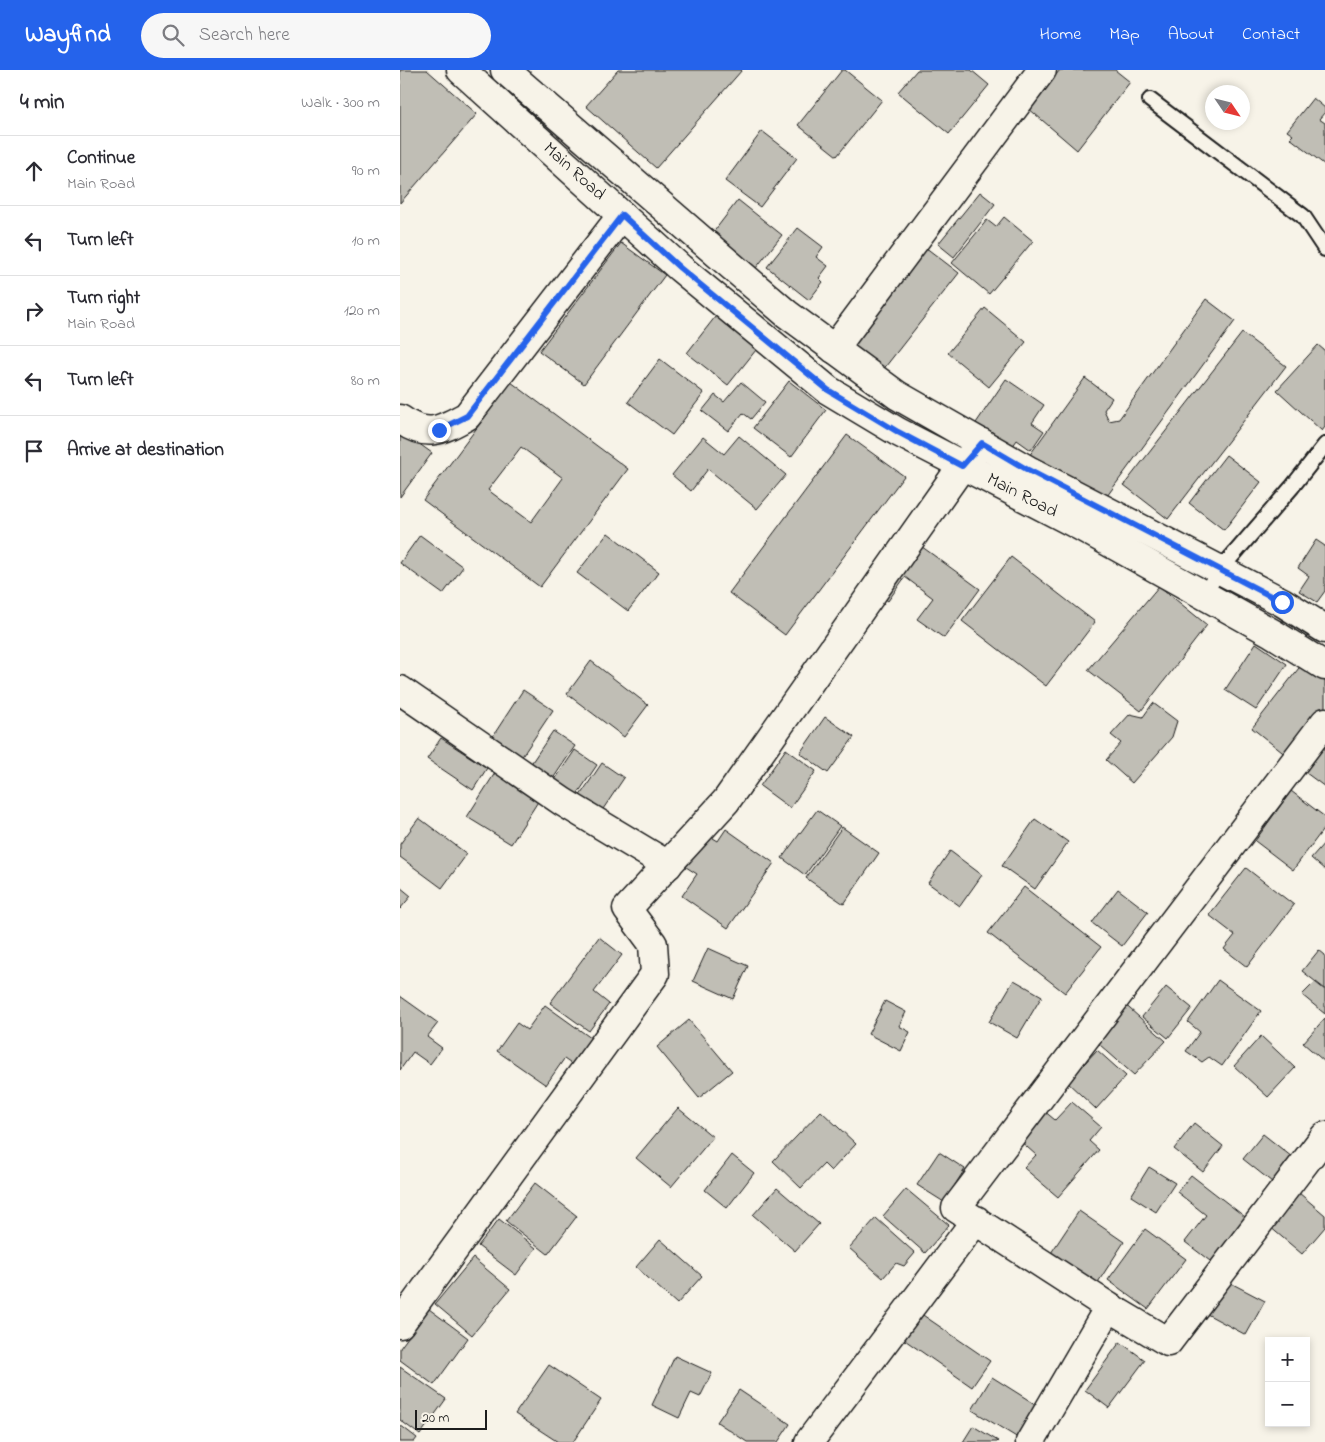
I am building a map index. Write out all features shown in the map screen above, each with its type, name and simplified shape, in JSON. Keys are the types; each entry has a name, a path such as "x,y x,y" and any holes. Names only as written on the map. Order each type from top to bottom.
{"street":[{"name":"Main Road","path":"461,70 680,268 828,390 898,432 1080,526 1325,666"},
{"name":"Main Road","path":"505,70 787,314 897,395 1028,470 1282,602 1325,629"},
{"path":"834,348 1042,70"},
{"path":"400,419 412,428 439,430 467,416 622,215"},
{"path":"400,1324 655,974 653,944 627,909 726,801 962,466 982,443"},
{"path":"400,690 563,802 668,865"},
{"path":"1325,722 956,1208 1168,1342 1325,1136"},
{"path":"809,1442 976,1220"},
{"path":"1030,1442 1109,1306"}],"lane":[{"path":"1150,100 1303,216 1325,249"},
{"path":"1203,595 1220,570 1292,487 1325,445"}],"building":[{"path":"400,70 427,70 477,114 400,203"},
{"path":"618,70 742,70 656,168 586,106"},
{"path":"842,70 845,70 882,100 837,156 798,125"},
{"path":"917,70 971,70 989,85 949,134 898,92"},
{"path":"1060,70 1115,70 1130,82 1077,150 1028,108"},
{"path":"1313,98 1325,108 1325,112 1319,119 1325,123 1325,165 1290,138 1293,135 1287,131"},
{"path":"762,131 797,158 760,207 725,181"},
{"path":"980,192 995,204 954,257 938,244"},
{"path":"738,200 782,235 756,268 712,234"},
{"path":"1004,217 1033,241 989,294 952,263 987,220 996,227"},
{"path":"798,228 823,247 816,257 828,266 819,278 823,282 809,300 767,267"},
{"path":"621,243 665,275 584,384 539,351"},
{"path":"925,247 959,273 882,371 848,345"},
{"path":"1206,299 1235,321 1099,507 1029,456 1085,378 1112,398 1104,410 1109,421 1119,419"},
{"path":"985,308 1026,342 989,387 948,353"},
{"path":"719,312 760,345 728,385 687,353"},
{"path":"1242,333 1286,366 1168,519 1124,485"},
{"path":"1318,345 1325,351 1325,427 1322,431 1277,390"},
{"path":"660,359 704,393 672,435 628,402"},
{"path":"1006,379 1044,405 1032,423 1044,431 1031,450 1017,440 1010,450 974,426"},
{"path":"789,381 826,410 791,457 753,428"},
{"path":"511,382 628,469 540,587 423,500","holes":["521,447 563,478 531,522 488,490"]},
{"path":"741,382 765,402 751,419 743,413 728,431 702,411 715,395 724,402"},
{"path":"400,430 432,453 400,497"},
{"path":"847,435 904,476 785,635 729,593"},
{"path":"739,436 786,475 757,509 708,469 691,491 672,475 703,437 724,454"},
{"path":"1226,455 1261,482 1224,530 1189,503"},
{"path":"608,533 659,572 628,611 577,573"},
{"path":"420,535 463,567 443,594 400,563"},
{"path":"1316,540 1325,546 1325,591 1317,602 1299,591 1309,576 1298,568"},
{"path":"914,541 980,589 944,638 917,619 933,598 905,577 888,601 877,593"},
{"path":"1011,557 1095,622 1046,686 962,621"},
{"path":"1159,586 1207,625 1141,711 1088,670"},
{"path":"1256,643 1287,664 1256,710 1225,690"},
{"path":"1306,659 1325,674 1325,718 1292,760 1252,728"},
{"path":"591,661 648,705 624,737 567,694"},
{"path":"523,690 553,710 519,761 489,742"},
{"path":"1153,703 1177,721 1172,737 1132,783 1106,760 1121,743 1111,735 1130,714 1143,717"},
{"path":"825,717 854,737 828,773 800,753"},
{"path":"553,731 575,746 550,783 528,768"},
{"path":"1325,731 1325,787 1298,767"},
{"path":"441,738 487,768 473,790 427,759"},
{"path":"786,749 816,771 790,808 760,786"},
{"path":"575,750 597,765 572,802 550,787"},
{"path":"602,763 624,778 599,815 577,800"},
{"path":"495,773 539,800 511,844 467,817"},
{"path":"1291,791 1325,817 1325,827 1293,870 1255,841"},
{"path":"817,810 840,826 805,875 782,858"},
{"path":"419,818 467,854 442,888 400,857 400,844"},
{"path":"1035,819 1068,842 1035,889 1002,866"},
{"path":"842,827 879,853 844,904 806,878"},
{"path":"726,829 774,863 728,928 682,896 697,874 686,867 708,835 718,841"},
{"path":"1325,842 1325,870 1311,858"},
{"path":"950,851 982,875 960,906 928,883"},
{"path":"1246,868 1294,905 1247,967 1224,949 1235,935 1209,915"},
{"path":"400,887 411,896 400,909"},
{"path":"1024,887 1101,947 1065,993 988,933"},
{"path":"1118,889 1148,912 1122,946 1092,923"},
{"path":"599,937 622,955 594,992 609,1004 589,1031 550,1003"},
{"path":"708,948 748,966 733,999 693,981"},
{"path":"1319,950 1325,955 1325,989 1302,971"},
{"path":"1014,980 1042,996 1017,1038 989,1022"},
{"path":"1218,980 1261,1011 1222,1066 1209,1057 1202,1062 1186,1051 1200,1032 1188,1022"},
{"path":"1315,982 1325,990 1325,1014 1302,995"},
{"path":"1166,987 1192,1008 1168,1038 1142,1017"},
{"path":"400,996 438,1023 427,1037 442,1048 430,1064 413,1052 400,1070"},
{"path":"885,1001 906,1012 899,1026 910,1032 901,1051 868,1034"},
{"path":"1121,1001 1166,1041 1134,1075 1091,1037"},
{"path":"545,1005 595,1041 577,1068 564,1059 546,1085 497,1051 517,1023 527,1030"},
{"path":"1325,1018 1325,1062 1303,1043"},
{"path":"689,1020 732,1071 699,1098 657,1047"},
{"path":"1261,1036 1295,1068 1268,1097 1234,1066"},
{"path":"1097,1050 1126,1076 1096,1109 1067,1082"},
{"path":"1072,1102 1101,1127 1089,1141 1099,1150 1058,1197 1024,1168 1036,1155 1018,1139 1043,1110 1055,1120"},
{"path":"678,1108 713,1137 671,1187 636,1158"},
{"path":"821,1111 856,1144 831,1171 824,1164 801,1188 773,1161"},
{"path":"1194,1123 1223,1146 1203,1172 1174,1149"},
{"path":"1263,1134 1292,1157 1272,1182 1243,1159"},
{"path":"939,1152 965,1169 944,1202 917,1185"},
{"path":"732,1155 754,1173 727,1208 705,1190"},
{"path":"1149,1167 1175,1183 1156,1212 1131,1196"},
{"path":"1191,1175 1249,1220 1214,1264 1185,1242 1206,1215 1177,1192"},
{"path":"535,1183 577,1216 548,1254 506,1221"},
{"path":"1292,1187 1325,1215 1325,1227 1302,1254 1263,1221"},
{"path":"777,1188 819,1224 795,1251 753,1215"},
{"path":"906,1189 949,1225 925,1253 883,1216"},
{"path":"1079,1211 1124,1242 1093,1290 1047,1259"},
{"path":"876,1218 915,1253 904,1266 896,1263 883,1278 849,1248"},
{"path":"499,1219 536,1248 516,1275 478,1246"},
{"path":"1145,1229 1186,1259 1148,1309 1108,1280"},
{"path":"660,1239 702,1276 677,1304 636,1267"},
{"path":"473,1258 510,1289 472,1335 435,1304"},
{"path":"1223,1279 1265,1301 1246,1335 1205,1313"},
{"path":"429,1309 468,1338 434,1385 400,1360 400,1348"},
{"path":"917,1311 990,1361 972,1387 899,1336"},
{"path":"1120,1342 1145,1360 1109,1408 1085,1390"},
{"path":"675,1356 712,1373 700,1397 691,1393 679,1418 652,1405"},
{"path":"549,1365 601,1400 573,1442 558,1442 515,1414"},
{"path":"400,1367 446,1399 420,1435 400,1420"},
{"path":"992,1377 1038,1406 1018,1438 972,1410"},
{"path":"739,1390 790,1424 778,1442 747,1442 717,1422"},
{"path":"400,1425 417,1438 414,1442 400,1442"},
{"path":"973,1426 998,1441 963,1442"}],"route":[{"path":"439,430 467,416 622,215 680,268 828,390 898,432 962,466 982,443 1028,470 1282,602"}]}
